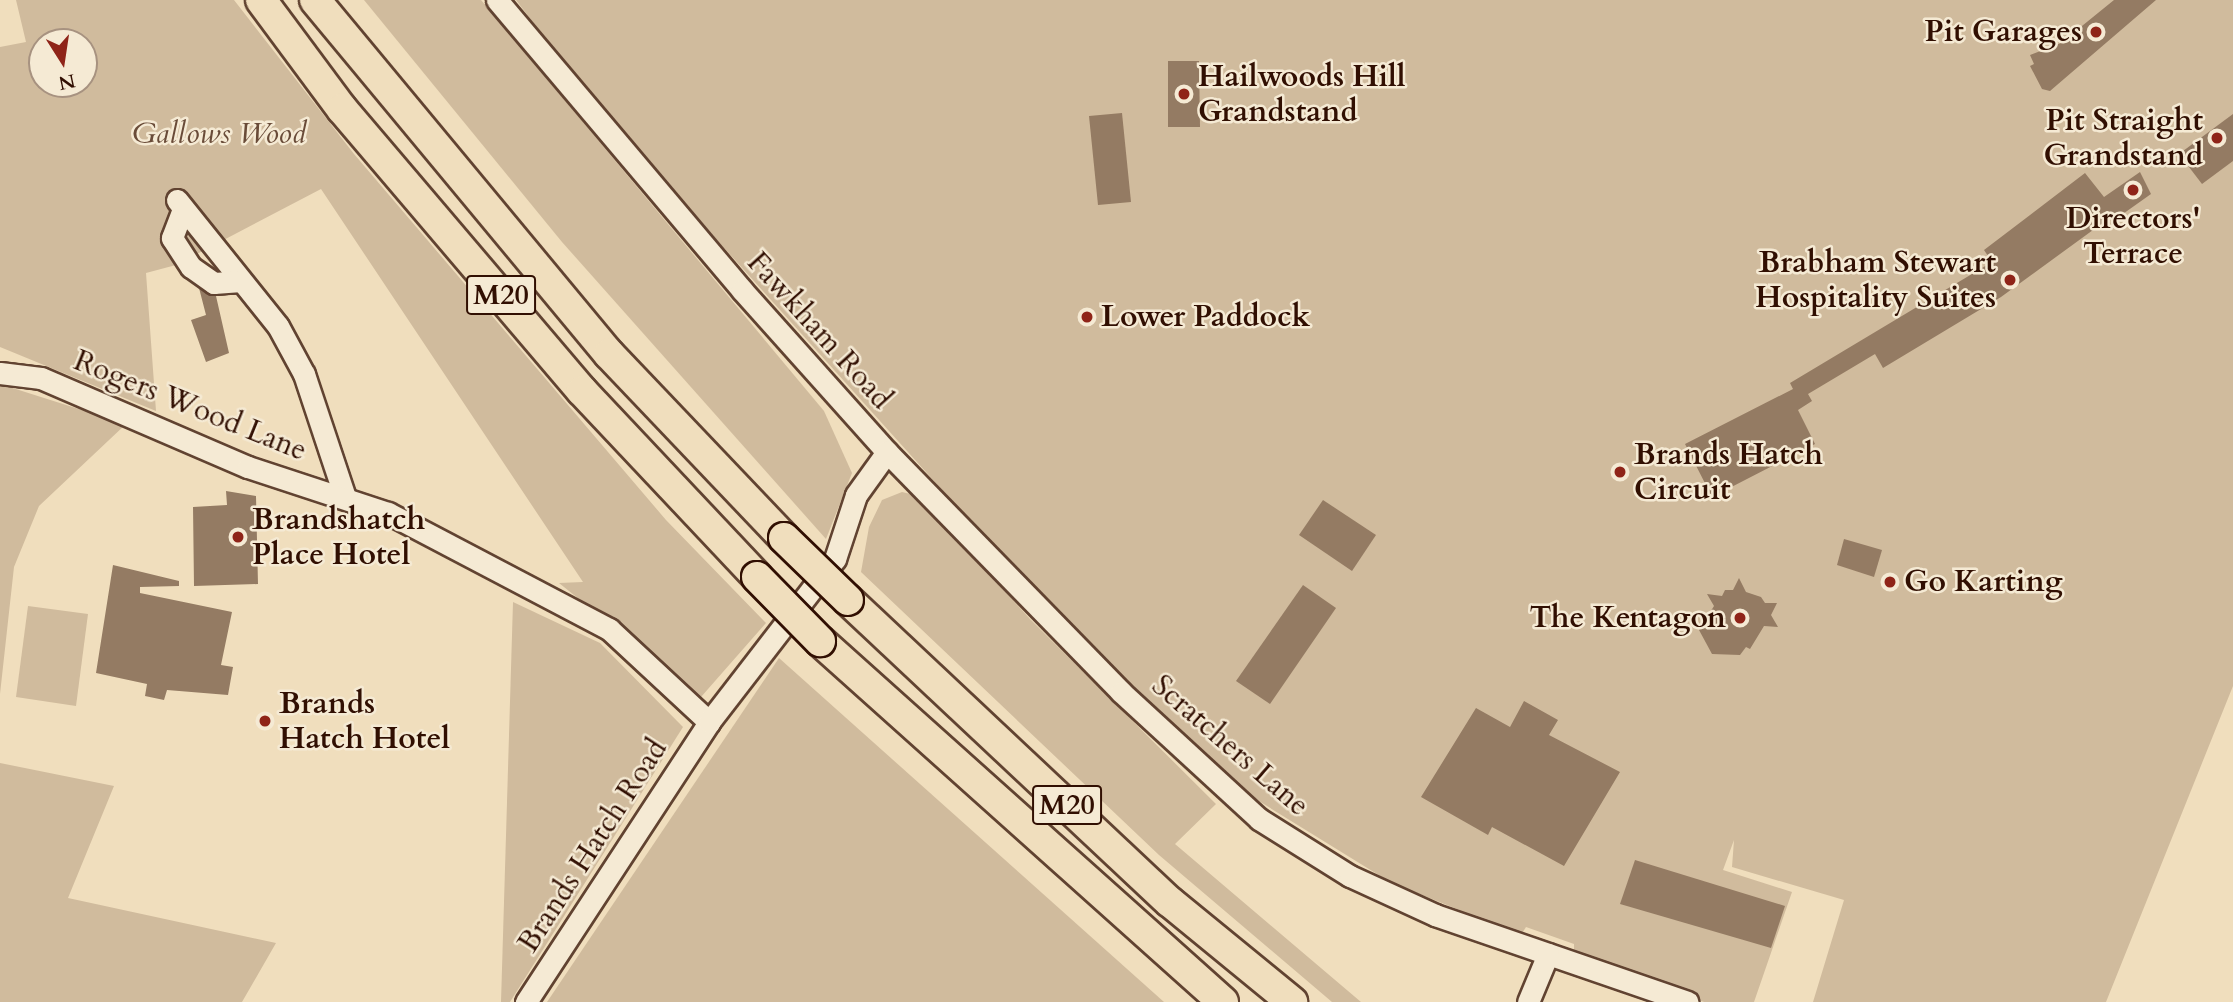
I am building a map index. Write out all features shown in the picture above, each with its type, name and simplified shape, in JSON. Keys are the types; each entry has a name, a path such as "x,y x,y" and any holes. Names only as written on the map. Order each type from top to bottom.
{"highway":[{"name":"M20","path":"261,0 342,109 573,381 757,577 820,641 1223,1002"},
{"name":"M20","path":"315,0 609,354 783,538 1170,902 1293,1002"}],"street":[{"name":"Fawkham Road","path":"497,0 742,290 887,453 856,495 835,559 709,722"},
{"path":"242,281 214,283 191,267 173,238 180,204 242,281 278,326 304,374 345,497"},
{"name":"Rogers Wood Lane","path":"0,373 41,378 248,467 388,513 609,629 709,722"},
{"name":"Scratchers Lane","path":"887,453 1121,692 1259,819 1350,876 1435,915 1687,1002"},
{"path":"298,482 331,456"},
{"name":"Brands Hatch Road","path":"527,1002 709,722"},
{"path":"1528,1002 1548,954"}],"green space":[{"name":"Gallows Wood","path":"16,0 234,0 354,154 666,520 766,623 701,697 559,583 583,582 321,189 176,265 146,273 156,411 0,347 0,47 26,42"},
{"path":"364,0 481,0 824,411 852,473 826,539 562,242"},
{"name":"Brands Hatch Circuit","path":"516,0 2233,0 2233,686 2106,1002 1813,1002 1844,900 1732,867 1734,840 1723,870 1792,892 1754,1002 1704,1002 1587,961 1574,952 1574,944 1526,927 1521,935 1390,882 1254,798 1141,699 1007,562 599,109"},
{"path":"0,384 126,424 39,506 14,567 0,694"},
{"path":"902,492 919,496 1030,619 1216,804 1175,844 1361,1002 1332,1002 1159,855 861,572 869,527 882,500"},
{"path":"513,602 600,643 683,727 510,1002 501,1002"},
{"path":"28,606 88,614 76,706 16,697"},
{"path":"779,658 1164,1002 547,1002"},
{"path":"0,763 114,786 68,898 276,943 242,1002 0,1002"}],"building":[{"name":"Pit Garages","path":"2114,0 2156,0 2050,91 2042,89 2030,66 2034,64 2030,55 2061,43"},
{"name":"Hailwoods Hill Grandstand","path":"1168,61 1199,61 1200,127 1168,127"},
{"path":"1122,113 1131,202 1098,205 1089,116"},
{"name":"Pit Straight Grandstand","path":"2233,114 2233,161 2202,184 2179,154"},
{"path":"2140,172 2151,194 2120,216 2115,214 2001,297 1883,368 1875,354 1808,394 1812,401 1798,410 1815,444 1712,497 1685,444 1793,389 1790,383 1992,262 1984,250 2085,173 2104,197"},
{"path":"199,288 216,296 229,353 206,362 191,320 206,315"},
{"name":"Brandshatch Place Hotel","path":"226,491 256,496 258,584 194,586 193,507 227,505"},
{"path":"1323,500 1376,535 1352,571 1299,535"},
{"path":"1844,539 1882,550 1874,577 1837,565"},
{"path":"113,565 179,581 179,586 140,587 140,593 232,612 221,665 233,667 228,695 167,690 164,700 145,696 147,684 96,673"},
{"name":"The Kentagon","path":"1739,578 1746,592 1761,597 1765,603 1777,603 1771,615 1778,627 1764,626 1750,649 1746,647 1740,655 1712,654 1699,630 1714,606 1707,594 1722,596 1725,590 1733,590"},
{"path":"1303,585 1336,608 1270,704 1236,681"},
{"path":"1524,701 1558,720 1549,735 1620,772 1564,866 1492,827 1488,835 1421,797 1476,708 1510,727"},
{"path":"1635,860 1785,906 1771,948 1620,904"}],"place":[{"name":"Pit Garages","path":"2096,32"},
{"name":"Hailwoods Hill Grandstand","path":"1184,94"},
{"name":"Pit Straight Grandstand","path":"2217,138"},
{"name":"Directors' Terrace","path":"2133,190"},
{"name":"Brabham Stewart Hospitality Suites","path":"2010,280"},
{"name":"Lower Paddock","path":"1087,317"},
{"name":"Brands Hatch Circuit","path":"1620,472"},
{"name":"Brandshatch Place Hotel","path":"238,537"},
{"name":"Go Karting","path":"1890,582"},
{"name":"The Kentagon","path":"1740,618"},
{"name":"Brands Hatch Hotel","path":"265,721"}]}
